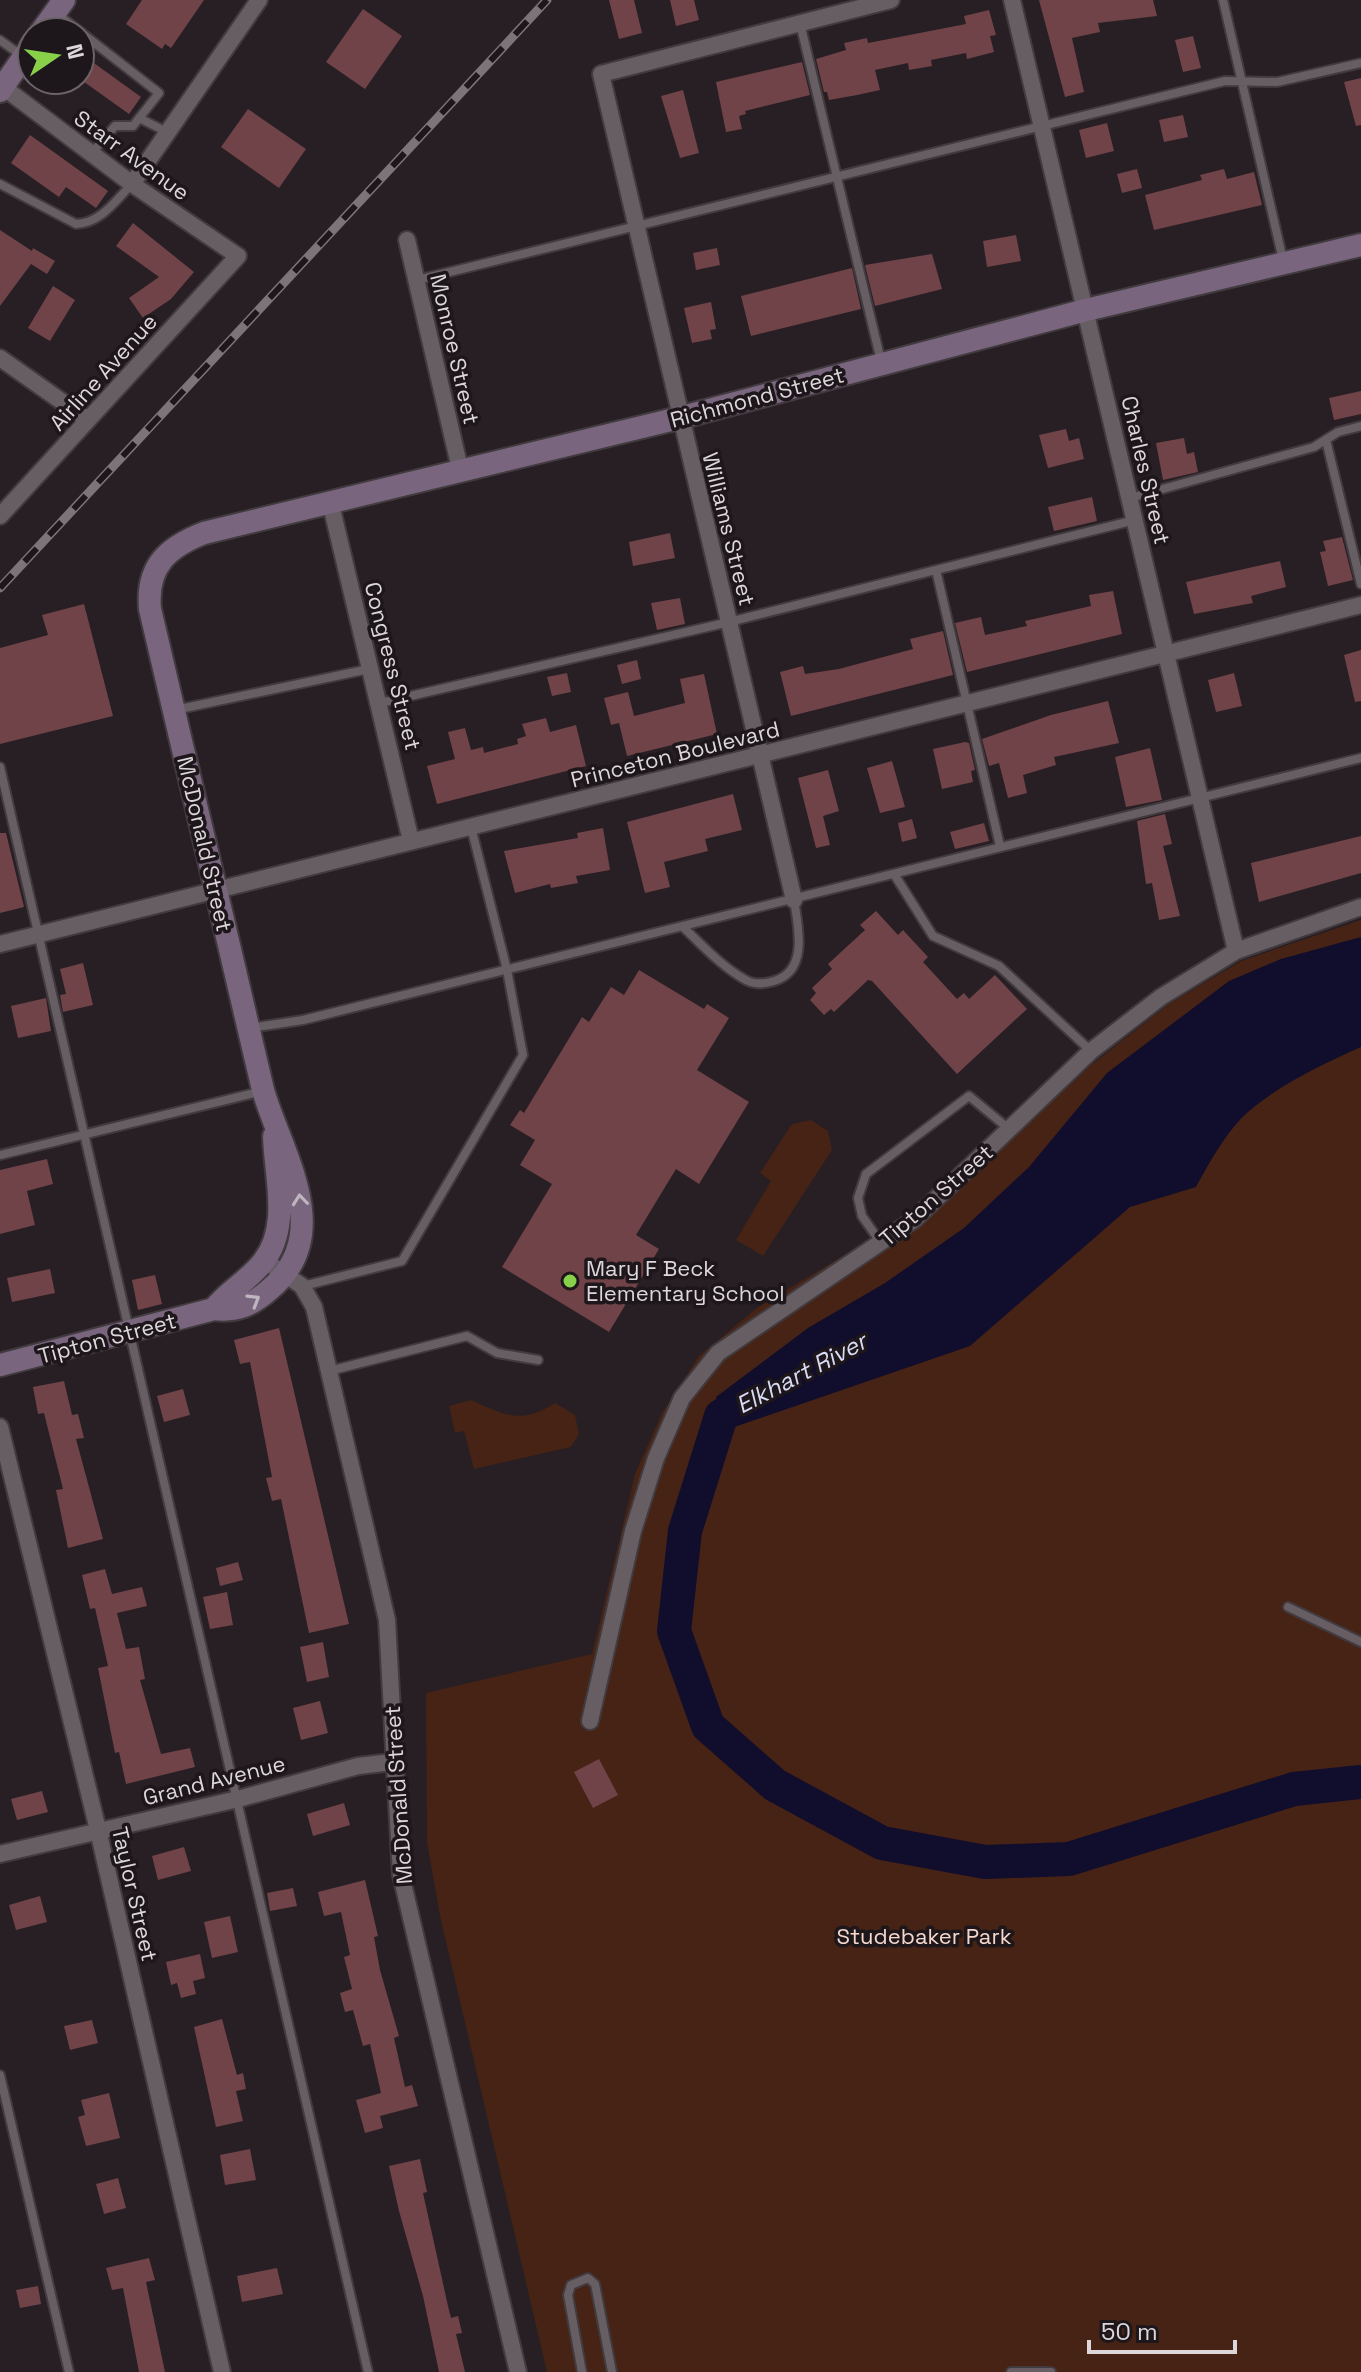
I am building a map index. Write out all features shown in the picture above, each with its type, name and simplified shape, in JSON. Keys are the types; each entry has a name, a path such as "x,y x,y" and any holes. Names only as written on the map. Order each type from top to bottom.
{"street":[{"path":"132,184 259,0"},
{"path":"800,23 891,0"},
{"name":"Charles Street","path":"1012,0 1236,951"},
{"name":"Williams Street","path":"794,900 601,74 800,23"},
{"path":"1,89 16,68"},
{"name":"Starr Avenue","path":"1,89 238,256"},
{"name":"Monroe Street","path":"407,240 460,469"},
{"name":"Richmond Street","path":"160,560 180,543 204,533 679,418 1086,310 1361,245"},
{"name":"Airline Avenue","path":"0,516 238,256"},
{"path":"0,358 88,420"},
{"name":"Congress Street","path":"330,501 411,841"},
{"name":"McDonald Street","path":"160,560 148,593 263,1090 274,1129 293,1165 300,1192 302,1225 294,1279 314,1307 387,1620 392,1762 403,1888 518,2372"},
{"name":"Princeton Boulevard","path":"0,944 1361,605"},
{"name":"Tipton Street","path":"590,1721 633,1531 656,1458 682,1398 718,1353 765,1318 881,1245 915,1219 1091,1051 1161,997 1236,951 1361,907"},
{"name":"McDonald Street","path":"264,1260 275,1241 279,1224 274,1129"},
{"path":"264,1260 294,1279"},
{"name":"Tipton Street","path":"214,1309 264,1260"},
{"name":"Tipton Street","path":"0,1365 132,1333 214,1309 232,1312 294,1279"},
{"name":"Taylor Street","path":"0,1427 98,1830 222,2372"},
{"name":"Grand Avenue","path":"0,1854 238,1799 358,1766 392,1762"}],"lane":[{"path":"1223,0 1284,264"},
{"path":"60,4 159,93 133,126 115,126 91,153"},
{"path":"800,23 881,363"},
{"path":"417,280 1241,80 1254,84 1277,82 1361,63"},
{"path":"139,118 168,133"},
{"path":"0,184 76,224 88,224 100,217 132,184"},
{"path":"1130,498 1314,447 1338,432 1361,426"},
{"path":"1326,440 1361,584"},
{"path":"380,703 729,622 1136,520"},
{"path":"936,570 1000,846"},
{"path":"174,710 371,669"},
{"path":"249,1029 303,1020 1361,758"},
{"path":"0,767 368,2372"},
{"path":"294,1279 402,1261 523,1055 507,970 471,827"},
{"path":"894,874 933,936 999,966 1091,1051"},
{"path":"683,927 747,981 763,984 781,979 797,961 799,936 794,900"},
{"path":"0,1155 263,1090"},
{"path":"881,1245 862,1216 858,1198 866,1174 969,1096 1010,1129"},
{"path":"329,1371 467,1336 497,1353 538,1360"},
{"path":"1288,1607 1361,1642"},
{"path":"0,2075 69,2372"},
{"path":"582,2372 568,2295 571,2285 588,2278 595,2284 612,2372"},
{"path":"1011,2372 1051,2372"}],"green space":[{"name":"Studebaker Park","path":"1361,920 1361,2372 547,2372 440,1916 427,1842 426,1693 592,1654 635,1474 662,1413 699,1356 757,1308 846,1254 858,1269 925,1221 1090,1066 1169,1004 1241,961"},
{"path":"811,1120 828,1131 832,1150 763,1256 736,1240 771,1181 760,1173 792,1124"},
{"path":"471,1400 494,1410 522,1416 555,1403 575,1415 579,1434 571,1447 474,1469 464,1431 455,1433 449,1406"}],"water":[{"path":"1361,937 1361,1047 1292,1081 1254,1107 1229,1134 1196,1187 1130,1207 970,1346 737,1426 721,1416 716,1397 808,1328 885,1283 964,1228 1029,1167 1107,1073 1229,981 1281,959"}],"building":[{"path":"142,0 204,0 171,48 165,44 162,49 126,24"},
{"path":"609,0 634,0 642,33 619,39"},
{"path":"670,0 694,0 699,20 676,26"},
{"path":"1039,0 1153,0 1157,16 1098,23 1100,32 1072,38 1084,92 1065,97"},
{"path":"363,9 402,36 365,89 326,62"},
{"path":"989,10 996,35 990,36 994,52 967,59 966,53 931,60 932,66 909,70 908,63 875,70 880,90 829,100 827,92 824,92 816,59 846,50 844,43 867,38 868,43 966,24 964,16"},
{"path":"1193,36 1201,68 1183,72 1175,40"},
{"path":"802,62 810,95 745,111 746,114 739,116 742,129 726,132 716,82"},
{"path":"96,64 141,97 129,114 96,90"},
{"path":"1361,78 1361,125 1356,126 1344,82"},
{"path":"683,90 699,153 680,158 661,96"},
{"path":"248,109 306,149 279,188 221,147"},
{"path":"1183,115 1188,137 1164,142 1159,120"},
{"path":"1107,123 1114,151 1086,158 1079,130"},
{"path":"30,135 108,191 96,208 66,187 59,197 11,163"},
{"path":"1137,169 1142,188 1122,193 1117,174"},
{"path":"1224,169 1227,179 1254,172 1262,205 1154,230 1145,195 1202,180 1200,175"},
{"path":"133,223 194,272 171,299 143,318 129,298 159,277 116,246"},
{"path":"0,230 32,251 33,248 55,261 47,274 31,264 0,306"},
{"path":"1016,235 1021,261 987,267 983,241"},
{"path":"717,248 720,265 696,270 693,253"},
{"path":"932,254 942,289 875,306 865,265"},
{"path":"852,268 861,309 751,336 741,296"},
{"path":"53,286 75,300 50,341 28,328"},
{"path":"711,302 716,329 710,330 712,339 692,343 684,308"},
{"path":"1361,391 1361,414 1334,420 1329,398"},
{"path":"1066,429 1069,441 1079,438 1084,459 1048,468 1039,435"},
{"path":"1184,438 1187,454 1194,452 1198,472 1163,480 1156,443"},
{"path":"1092,497 1097,521 1054,531 1048,507"},
{"path":"670,533 675,558 633,566 629,542"},
{"path":"1342,537 1353,580 1328,586 1320,552 1326,551 1323,541"},
{"path":"1280,561 1286,587 1251,596 1253,603 1194,614 1186,582"},
{"path":"1113,591 1122,634 967,672 955,623 981,617 985,635 1027,626 1025,621 1091,606 1089,595"},
{"path":"680,598 685,624 657,630 651,603"},
{"path":"84,604 113,716 0,744 0,648 48,635 42,615"},
{"path":"943,631 953,675 791,716 780,672 803,666 805,674 839,669 913,649 910,639"},
{"path":"1361,650 1361,701 1355,702 1344,655"},
{"path":"637,660 641,679 622,684 617,665"},
{"path":"567,673 571,692 552,696 547,677"},
{"path":"1234,673 1242,706 1216,712 1208,680"},
{"path":"704,674 717,734 627,756 619,723 611,725 604,698 628,692 634,716 685,703 680,679"},
{"path":"1108,701 1119,743 1054,757 1056,765 1023,775 1027,793 1008,798 999,763 989,766 982,739 1051,715"},
{"path":"546,718 550,732 576,725 586,766 437,804 427,766 455,759 448,732 465,728 471,750 483,747 484,753 518,744 517,739 526,736 522,724"},
{"path":"969,743 975,770 971,771 973,782 942,789 933,749"},
{"path":"1150,748 1162,800 1126,807 1115,757"},
{"path":"892,761 905,807 880,813 867,768"},
{"path":"828,770 839,811 823,816 830,845 816,848 798,778"},
{"path":"733,794 742,830 705,839 708,851 664,862 670,887 645,893 627,822"},
{"path":"1165,814 1172,844 1163,846 1180,916 1159,920 1152,883 1146,884 1137,821"},
{"path":"912,819 917,838 902,842 898,823"},
{"path":"984,823 989,841 955,849 950,832"},
{"path":"603,828 610,870 576,876 578,883 551,888 550,884 515,893 504,851 578,838 577,833"},
{"path":"0,833 6,833 24,907 0,913"},
{"path":"1361,836 1361,873 1259,902 1251,863"},
{"path":"876,911 898,935 903,930 928,957 923,962 957,999 964,993 969,999 995,975 1027,1009 957,1074 872,981 868,980 834,1012 831,1009 824,1015 810,1000 816,993 812,988 832,969 828,964 865,930 860,925"},
{"path":"83,963 93,1005 63,1012 60,995 66,994 60,969"},
{"path":"639,970 704,1009 707,1004 729,1018 697,1070 749,1102 699,1184 676,1169 636,1235 659,1249 609,1332 502,1267 552,1184 520,1165 535,1140 510,1125 520,1110 524,1113 582,1017 589,1022 611,987 624,995"},
{"path":"46,998 51,1031 18,1038 11,1006"},
{"path":"47,1159 53,1184 27,1191 35,1225 0,1234 0,1170"},
{"path":"50,1269 55,1293 12,1302 7,1278"},
{"path":"155,1275 162,1304 138,1310 132,1280"},
{"path":"279,1328 349,1624 309,1633 281,1499 272,1501 266,1478 272,1477 250,1362 240,1364 234,1340"},
{"path":"64,1381 72,1415 78,1414 84,1438 76,1439 103,1539 68,1548 56,1490 63,1489 44,1413 38,1414 33,1387"},
{"path":"183,1389 190,1415 164,1422 157,1396"},
{"path":"238,1562 243,1580 220,1586 216,1568"},
{"path":"105,1569 112,1594 142,1587 147,1606 117,1613 126,1649 139,1647 145,1679 140,1680 161,1754 190,1748 195,1767 126,1784 119,1752 115,1753 98,1668 108,1666 95,1608 90,1609 82,1575"},
{"path":"227,1592 233,1625 210,1629 203,1597"},
{"path":"323,1642 329,1677 307,1682 300,1647"},
{"path":"320,1701 328,1733 301,1740 293,1708"},
{"path":"599,1759 618,1795 593,1808 574,1772"},
{"path":"42,1791 48,1812 17,1820 11,1799"},
{"path":"344,1803 350,1825 313,1836 307,1814"},
{"path":"184,1847 191,1871 158,1880 152,1856"},
{"path":"365,1880 378,1936 374,1937 380,1970 399,2036 394,2038 405,2087 412,2085 418,2106 380,2116 383,2128 365,2133 356,2100 381,2093 370,2044 363,2046 353,2010 345,2012 340,1993 352,1989 344,1957 350,1955 341,1912 324,1916 318,1892"},
{"path":"293,1888 297,1906 270,1911 267,1893"},
{"path":"40,1896 47,1922 16,1930 9,1905"},
{"path":"230,1916 238,1952 212,1958 204,1922"},
{"path":"200,1954 205,1978 193,1981 196,1994 181,1998 177,1983 171,1985 166,1962"},
{"path":"222,2019 237,2075 243,2073 246,2089 236,2091 243,2121 216,2127 194,2027"},
{"path":"92,2020 98,2043 70,2050 64,2026"},
{"path":"109,2093 120,2138 86,2146 78,2117 85,2115 81,2100"},
{"path":"250,2149 256,2180 225,2185 220,2155"},
{"path":"420,2159 427,2192 423,2193 448,2306 451,2318 458,2316 462,2333 456,2334 465,2372 439,2372 389,2166"},
{"path":"118,2178 126,2208 104,2214 96,2184"},
{"path":"149,2258 155,2280 146,2282 165,2372 139,2372 123,2288 112,2290 106,2268"},
{"path":"277,2268 283,2294 242,2302 237,2276"},
{"path":"38,2286 41,2304 20,2308 16,2290"}],"waterway":[{"name":"Elkhart River","path":"761,1392 721,1416 685,1531 674,1631 708,1726 775,1785 882,1843 985,1862 1069,1859 1294,1789 1361,1782"}],"railway":[{"path":"0,588 547,0"}],"place":[{"name":"Mary F Beck Elementary School","path":"570,1281"}]}
